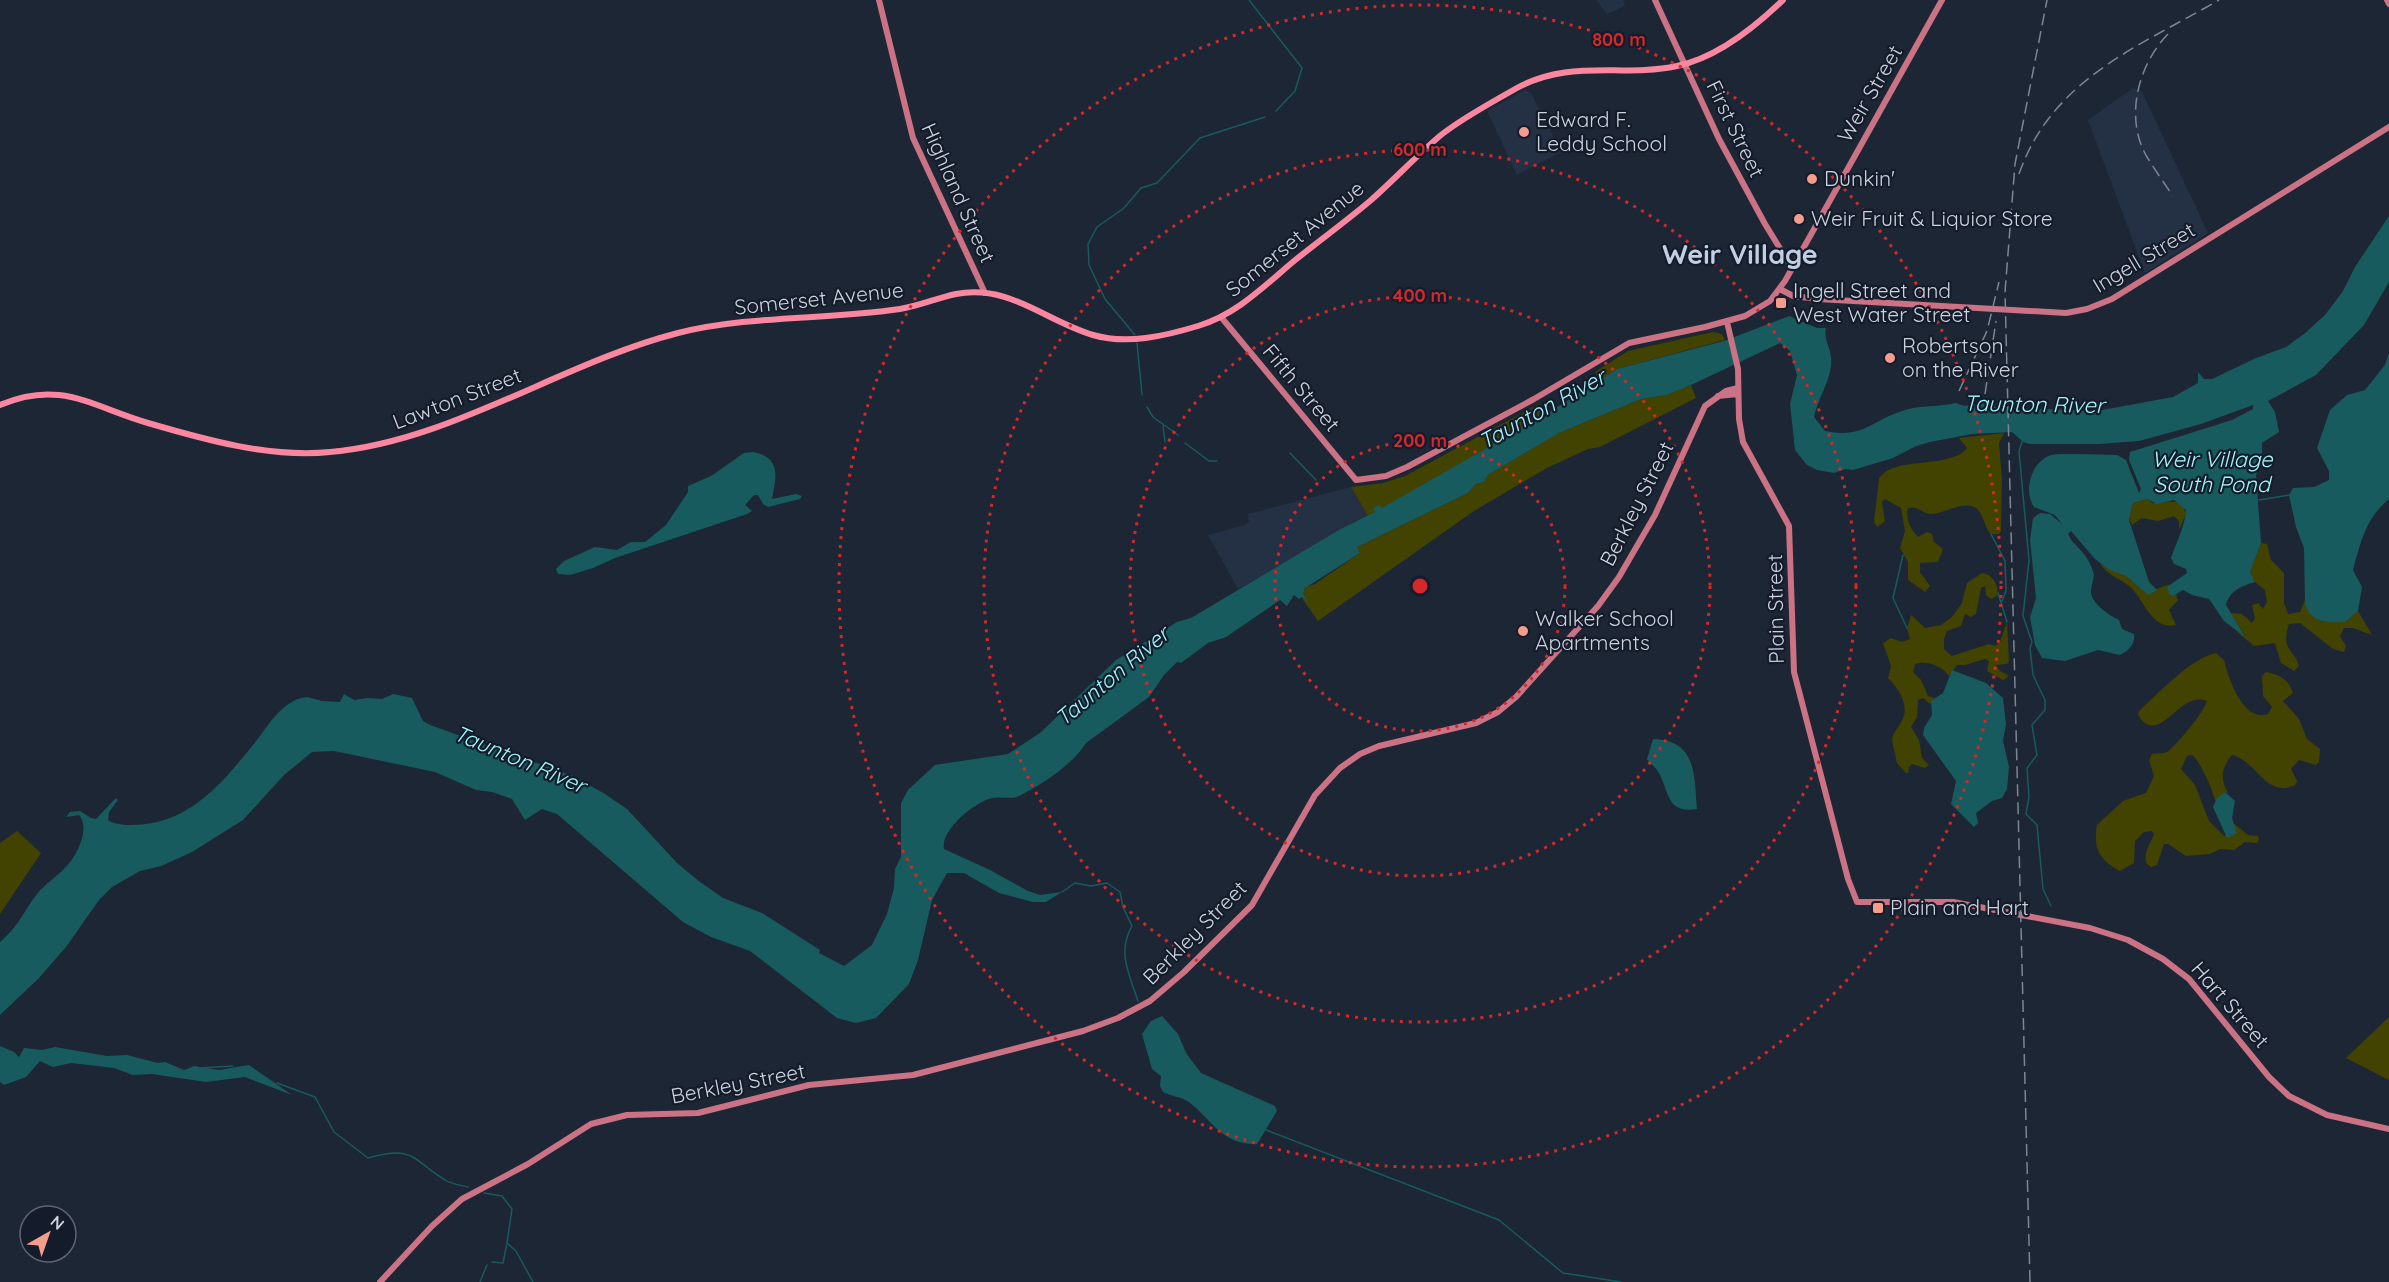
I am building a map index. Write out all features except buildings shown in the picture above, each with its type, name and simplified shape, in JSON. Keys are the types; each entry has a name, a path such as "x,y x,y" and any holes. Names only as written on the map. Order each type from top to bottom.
{"main road":[{"name":"Highland Street","path":"879,0 913,138 985,293"},
{"name":"First Street","path":"1655,0 1721,143 1764,224 1792,268"},
{"name":"Somerset Avenue","path":"678,333 721,325 898,309 957,294 985,293 1017,300 1090,334 1137,339 1184,330 1221,317 1252,297 1358,211 1447,131 1520,86 1563,72 1665,68 1686,64 1718,48 1783,0"},
{"name":"Weir Street","path":"1356,480 1386,476 1423,459 1581,373 1626,345 1727,322 1764,306 1780,289 1942,0"},
{"name":"Ingell Street","path":"1780,289 1793,296 1818,299 2066,313 2082,311 2110,300 2389,127"},
{"name":"Fifth Street","path":"1221,317 1356,480"},
{"name":"Plain Street","path":"1727,322 1737,365 1740,431 1746,452 1789,526 1794,672 1848,879 1857,902"},
{"name":"Lawton Street","path":"0,405 29,395 62,393 85,399 154,425 240,445 306,453 380,445 406,438 619,353 678,333"},
{"name":"Berkley Street","path":"380,1282 431,1227 462,1199 528,1164 597,1122 627,1116 691,1114 802,1087 910,1076 1083,1031 1118,1018 1150,1001 1179,978 1254,902 1311,801 1340,768 1360,754 1379,746 1476,723 1504,707 1522,692 1598,606 1619,577 1655,515 1702,410 1715,397 1728,389 1738,391"},
{"name":"Hart Street","path":"1857,902 1953,902 2090,928 2128,940 2163,958 2189,979 2269,1077 2289,1096 2327,1115 2389,1129"}],"shaded area":[{"path":"1596,0 1623,0 1625,6 1607,14"},
{"path":"2133,88 2142,92 2208,233 2145,273 2088,120"},
{"name":"Edward F. Leddy School","path":"1525,90 1531,93 1561,152 1517,175 1487,111"},
{"path":"1713,332 1722,334 1725,340 1617,369 1600,380 1595,372 1628,351"},
{"path":"1691,385 1696,398 1600,447 1588,449 1547,468 1474,511 1318,621 1301,597 1306,601 1303,592 1306,587 1315,584 1360,553 1357,547 1468,493 1476,484 1484,482 1488,475 1559,433 1641,399 1667,395"},
{"path":"1539,404 1545,415 1381,509 1379,505 1374,508 1375,512 1368,516 1351,487 1383,483 1405,476"},
{"path":"2004,433 1999,443 2002,480 2001,531 1999,534 1991,534 1977,509 1972,506 1961,506 1931,514 1908,508 1909,524 1918,537 1927,532 1932,534 1934,542 1943,549 1938,562 1920,563 1920,572 1930,586 1925,592 1908,580 1908,562 1900,548 1905,531 1901,508 1885,499 1882,502 1885,521 1877,527 1874,522 1879,479 1896,467 1948,459 1959,455 1967,448 1959,438"},
{"path":"1351,487 1368,516 1238,589 1208,535 1245,525 1249,521 1248,514"},
{"path":"2147,499 2152,503 2177,502 2181,504 2186,514 2179,530 2179,521 2174,516 2158,521 2142,518 2132,525 2129,518 2133,503"},
{"path":"2261,543 2267,544 2271,560 2284,573 2284,603 2288,614 2300,612 2305,600 2305,604 2322,621 2345,622 2358,611 2372,635 2353,628 2344,628 2340,636 2346,646 2344,652 2333,649 2300,623 2289,624 2287,644 2299,666 2294,671 2281,663 2275,643 2254,646 2235,630 2245,636 2230,613 2242,614 2252,623 2255,619 2252,605 2258,603 2263,609 2267,602 2265,590 2255,582 2250,572"},
{"path":"2100,564 2126,576 2146,593 2170,584 2167,587 2172,596 2176,594 2178,600 2169,610 2176,625 2167,626 2160,623 2129,586 2110,574"},
{"path":"1982,573 1994,581 1997,596 1991,599 1986,595 1985,586 1981,588 1976,614 1971,617 1965,614 1961,626 1947,631 1944,649 1952,656 1989,644 1995,646 2000,642 2007,622 2009,661 2007,664 1996,665 2000,671 2009,676 2003,680 1987,671 1989,661 1985,659 1957,665 1949,676 1934,665 1915,664 1913,672 1921,680 1928,696 1934,698 1930,704 1923,698 1918,700 1917,717 1911,727 1919,740 1922,758 1929,765 1925,768 1912,764 1906,773 1897,763 1892,740 1903,718 1904,702 1899,691 1888,678 1891,666 1883,643 1891,638 1902,642 1910,639 1907,628 1911,615 1925,628 1941,625 1952,617 1962,603 1967,583"},
{"path":"2216,653 2224,660 2238,697 2251,712 2259,715 2268,714 2272,707 2263,696 2262,676 2266,672 2286,681 2293,693 2283,701 2299,719 2307,739 2320,749 2319,762 2316,765 2299,760 2291,769 2297,781 2295,785 2285,788 2269,783 2248,764 2232,755 2223,774 2228,793 2225,792 2215,801 2195,758 2192,755 2187,756 2181,769 2195,785 2209,821 2224,836 2236,830 2232,822 2248,835 2258,836 2259,840 2257,843 2245,842 2234,850 2220,849 2210,854 2186,856 2168,844 2164,844 2157,865 2151,867 2146,863 2146,855 2154,834 2152,831 2144,832 2135,841 2134,863 2120,871 2102,858 2099,852 2096,840 2097,825 2123,801 2146,793 2154,776 2149,760 2152,754 2165,753 2171,749 2207,701 2197,700 2187,703 2162,723 2154,726 2146,724 2138,715 2139,711 2186,669 2206,656"},
{"path":"17,831 41,853 0,914 0,843"},
{"path":"2389,1017 2389,1080 2346,1058"}],"water":[{"path":"2389,216 2389,282 2364,325 2316,375 2268,401 2275,412 2279,432 2262,443 2262,460 2256,475 2261,543 2250,572 2255,582 2234,592 2226,605 2245,637 2224,621 2209,599 2183,590 2173,596 2169,594 2167,587 2187,573 2186,569 2174,564 2171,558 2186,510 2174,500 2157,504 2147,499 2133,503 2129,520 2149,582 2157,590 2148,595 2126,576 2108,569 2095,559 2071,531 2068,534 2086,556 2093,570 2091,591 2094,600 2106,612 2119,620 2122,629 2134,634 2131,647 2120,655 2098,650 2065,661 2042,658 2035,645 2030,617 2036,598 2030,540 2033,518 2040,513 2050,514 2062,524 2055,515 2034,507 2029,485 2038,464 2051,455 2117,455 2126,460 2139,493 2141,489 2129,460 2130,452 2232,420 2253,409 2253,405 2201,424 2139,441 2099,444 2030,444 2023,442 2012,432 1972,434 1930,442 1916,446 1893,458 1834,473 1817,470 1807,465 1795,450 1790,404 1797,375 1790,351 1780,343 1667,395 1641,399 1559,433 1488,475 1484,482 1476,484 1468,493 1357,547 1360,553 1305,588 1303,593 1308,603 1302,597 1299,599 1294,595 1287,606 1280,600 1226,637 1208,643 1181,663 1177,662 1164,675 1149,697 1086,743 1065,766 1038,786 1012,798 992,798 968,811 947,834 944,849 1028,891 1040,895 1062,892 1046,902 1033,902 999,893 964,873 947,873 932,900 918,960 909,984 876,1018 856,1023 837,1018 750,951 711,937 683,922 557,814 542,809 525,820 512,799 492,792 476,790 435,772 334,751 312,752 284,775 243,820 192,852 161,866 140,871 112,887 99,900 66,947 39,978 0,1015 0,942 16,925 37,894 69,864 77,851 83,835 82,821 79,815 66,817 70,812 80,811 96,819 116,798 118,800 109,812 108,820 111,822 122,825 140,825 172,817 199,802 211,792 233,769 276,715 290,703 307,697 340,702 344,694 354,700 382,699 393,694 412,698 423,721 430,725 573,776 627,809 677,863 700,882 723,898 762,913 820,950 819,953 844,966 872,945 887,914 894,888 895,869 901,857 901,803 908,790 935,765 1008,754 1040,733 1116,660 1177,622 1191,618 1339,530 1375,512 1373,508 1379,505 1382,508 1548,413 1617,369 1724,341 1789,316 1817,328 1826,328 1831,366 1814,417 1825,431 1839,433 1859,431 1905,410 1956,403 1964,406 1982,403 1997,407 2097,411 2173,397 2198,383 2198,372 2204,379 2212,379 2256,358 2286,347 2304,334 2325,315 2343,291 2355,267"},
{"path":"2389,353 2389,499 2369,523 2353,570 2362,587 2358,611 2345,622 2321,620 2311,615 2305,604 2304,548 2296,527 2289,495 2293,488 2314,487 2329,480 2329,471 2317,448 2330,410 2347,395 2365,390 2385,365"},
{"path":"753,452 769,459 773,464 775,483 772,499 796,494 802,496 800,499 768,507 763,504 758,495 754,495 745,505 752,511 747,514 615,558 593,568 570,575 558,574 556,569 564,561 595,547 617,550 631,542 645,542 666,525 688,492 688,486 711,476 744,453"},
{"path":"1952,670 1986,683 2003,698 2006,724 2003,741 2009,767 2007,789 2002,798 1992,801 1976,813 1978,823 1974,827 1951,804 1956,781 1923,735 1924,728 1932,715 1931,701 1943,693"},
{"path":"1653,739 1667,741 1678,746 1685,753 1693,772 1697,809 1686,810 1673,804 1657,770 1647,759"},
{"path":"2225,792 2235,801 2232,818 2237,833 2227,838 2213,807 2217,798"},
{"path":"1162,1016 1178,1034 1186,1053 1201,1073 1275,1106 1277,1111 1257,1144 1245,1143 1226,1136 1189,1102 1163,1092 1160,1086 1161,1076 1152,1069 1142,1034 1151,1021"},
{"path":"0,1046 14,1052 19,1057 24,1048 42,1050 55,1047 107,1056 127,1055 158,1063 165,1062 184,1070 194,1066 219,1070 249,1065 292,1095 245,1077 206,1082 152,1074 133,1075 114,1068 71,1063 53,1067 40,1061 26,1077 4,1085 0,1082"}],"waterway":[{"path":"1249,0 1302,68 1295,91 1276,111"},
{"path":"1135,335 1105,299 1089,265 1088,244 1097,227 1124,208 1141,188 1157,183 1200,138 1265,117"},
{"path":"1137,343 1142,395"},
{"path":"1147,407 1153,417 1178,435"},
{"path":"1163,426 1165,442"},
{"path":"2022,442 2019,451 2029,560 2023,616 2032,642 2030,648 2033,675 2045,700 2045,710 2032,725 2037,755 2027,768 2029,797 2026,814 2037,825 2043,889 2051,906"},
{"path":"1185,443 1209,461 1217,461"},
{"path":"1290,453 1316,480"},
{"name":"Weir Village South Pond","path":"2259,500 2289,495"},
{"path":"1991,534 2005,561 2006,591 2002,601"},
{"path":"1903,555 1893,598 1907,628"},
{"path":"1998,593 2007,622"},
{"path":"1062,892 1075,883 1091,886 1107,883 1120,892 1123,907 1132,926 1125,945 1125,954 1128,972 1138,1001"},
{"path":"199,1068 233,1066"},
{"path":"277,1083 315,1097 334,1132 368,1158 395,1153 411,1156 447,1181 468,1187"},
{"path":"1266,1130 1499,1220 1563,1273 1621,1282"},
{"path":"484,1193 502,1196 512,1209 507,1243 516,1251 533,1282"},
{"path":"492,1262 503,1263 507,1243"},
{"path":"480,1282 487,1265"}],"railway":[{"path":"2030,1282 2005,292 2015,164 2047,0"},
{"path":"2019,174 2034,141 2053,113 2075,90 2101,69 2129,51 2219,0"},
{"path":"2168,34 2149,61 2142,76 2138,92 2136,126 2147,157 2173,196"},
{"path":"1959,391 1987,331 1999,282"},
{"path":"1985,394 1996,321"}],"place":[{"name":"Edward F. Leddy School","path":"1524,132"},
{"name":"Dunkin'","path":"1812,179"},
{"name":"Weir Fruit & Liquior Store","path":"1799,219"},
{"name":"Ingell Street and West Water Street","path":"1781,303"},
{"name":"Robertson on the River","path":"1890,358"},
{"name":"Walker School Apartments","path":"1523,631"},
{"name":"Plain and Hart","path":"1878,908"}],"district":[{"name":"Weir Village","path":"1740,255"}],"water label":[{"name":"Taunton River","path":"2034,404"},
{"name":"Taunton River","path":"1542,409"},
{"name":"Taunton River","path":"1112,676"},
{"name":"Taunton River","path":"520,759"}]}
